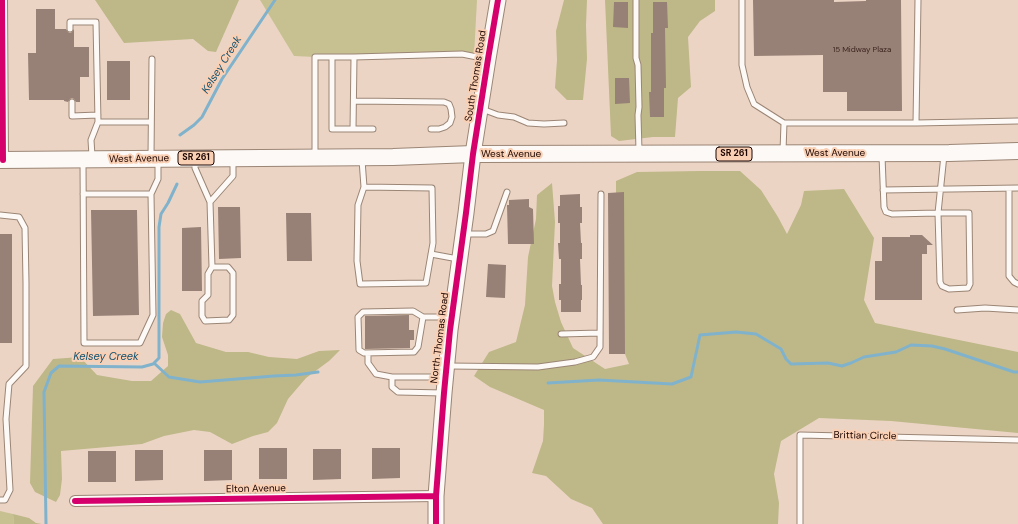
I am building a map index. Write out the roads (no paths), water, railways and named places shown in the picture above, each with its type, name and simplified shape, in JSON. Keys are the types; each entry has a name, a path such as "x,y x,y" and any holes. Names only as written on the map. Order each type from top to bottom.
{"main road":[{"name":"SR 261","path":"947,153 1018,151"},
{"name":"West Avenue","path":"2,160 362,157 473,154 947,153"}],"street":[{"path":"2,0 2,160"},
{"name":"South Thomas Road","path":"473,154 498,0"},
{"name":"North Thomas Road","path":"436,524 436,496 446,372 473,154"},
{"name":"Elton Avenue","path":"75,501 436,496"}],"lane":[{"path":"636,0 639,154"},
{"path":"742,0 742,65 747,87 754,104 784,123 1018,121"},
{"path":"916,122 918,0"},
{"path":"70,30 70,22 96,22 98,122 91,140 83,194 84,343 140,344 153,315 151,194 158,180 154,159 151,122 152,59"},
{"path":"315,157 315,57 462,54 488,59"},
{"path":"332,57 332,129 373,129"},
{"path":"353,129 354,57"},
{"path":"354,101 444,102 449,104 452,117 450,123 439,129 430,129"},
{"path":"72,102 72,116 98,115"},
{"path":"481,109 498,115 514,117 528,123 564,123"},
{"path":"98,122 151,122"},
{"path":"783,153 784,123"},
{"path":"882,153 884,207 886,212 892,214 938,213 968,213 970,284 968,288 949,289 942,286 940,282 938,213 947,153"},
{"path":"362,157 364,187 358,205 357,261 360,284 426,283 433,243 432,188 364,187"},
{"path":"195,158 195,168 210,202 212,267 208,274 208,295 202,301 202,316 205,321 229,320 234,315 233,273 228,267 212,267"},
{"path":"210,202 233,176 233,158"},
{"path":"883,190 1018,188"},
{"path":"1009,189 1009,276 1018,284"},
{"path":"463,234 486,234 492,231 507,192"},
{"path":"83,194 151,194"},
{"path":"368,353 368,364 376,374 392,377 446,372 538,367 575,362 593,357 600,347 601,194"},
{"path":"0,215 19,217 25,228 26,366 10,384 6,419 10,490 5,500 0,500"},
{"path":"431,254 460,259"},
{"path":"957,310 985,308 1018,310"},
{"path":"423,317 418,347 414,352 364,353 359,350 358,317 363,312 413,311 423,317 452,317"},
{"path":"561,334 600,333"},
{"path":"392,377 392,387 398,392 444,393"},
{"name":"Brittian Circle","path":"800,524 800,435 1018,440"}],"waterway":[{"name":"Kelsey Creek","path":"180,135 202,117 222,79 275,0"},
{"name":"Kelsey Creek","path":"46,524 44,392 51,373 59,366 142,367 153,364 159,358 159,227 161,214 177,184"},
{"path":"548,383 599,380 672,384 691,377 700,335 736,332 756,334 781,349 786,359 791,364 828,363 842,366 864,357 896,352 911,345 932,346 945,349 1014,372 1018,372"},
{"path":"154,363 169,377 200,382 318,372"}]}
